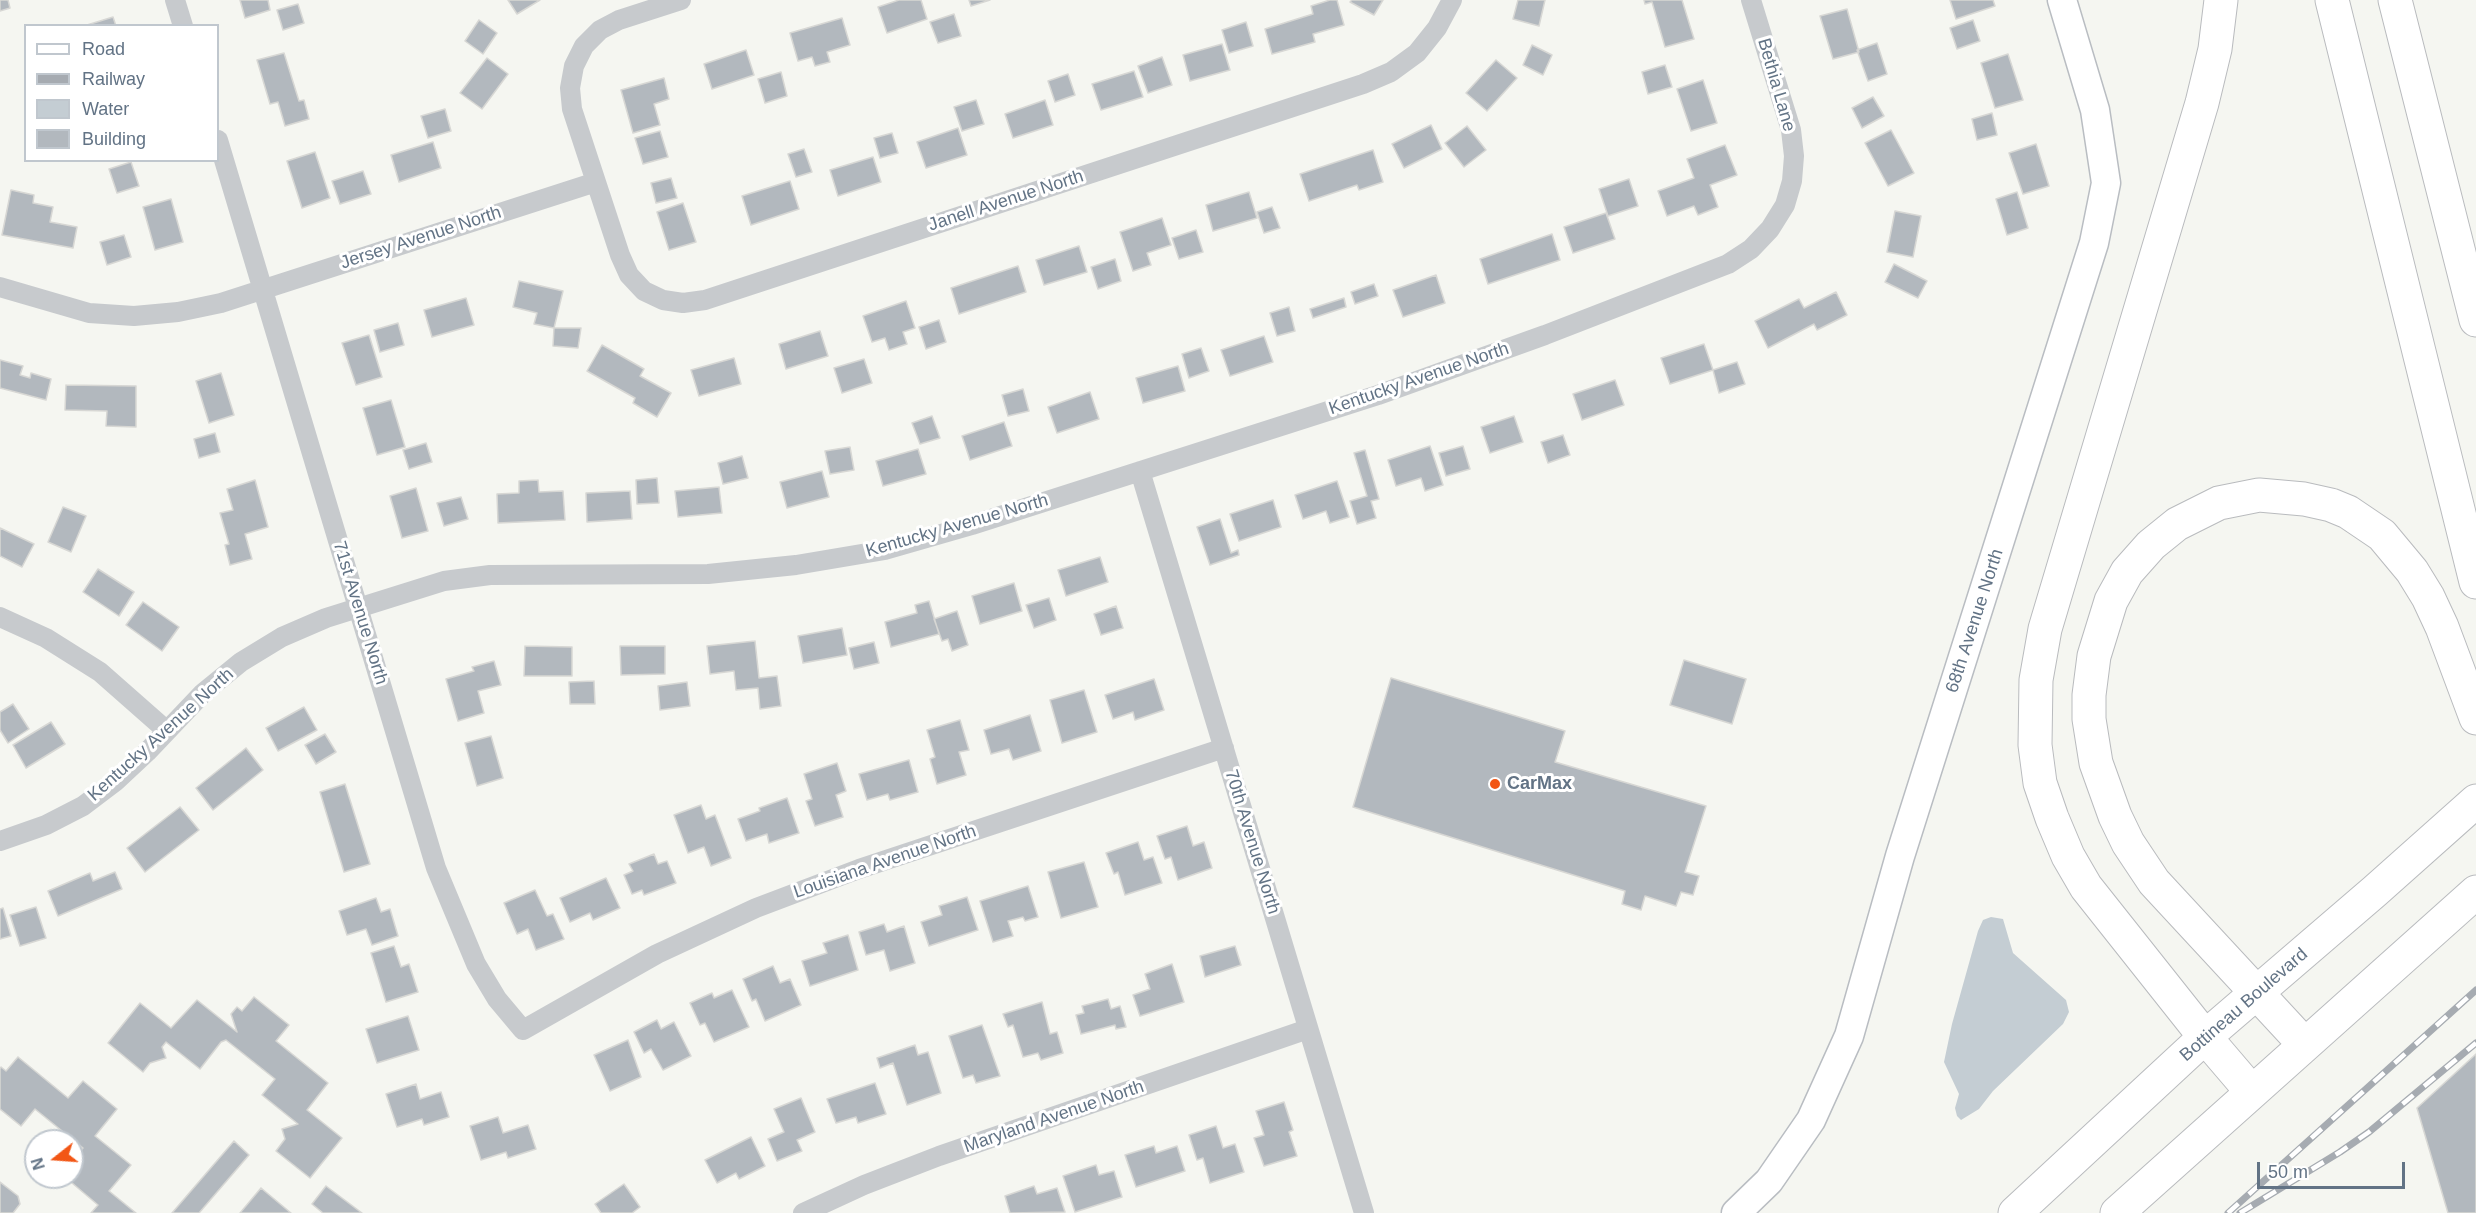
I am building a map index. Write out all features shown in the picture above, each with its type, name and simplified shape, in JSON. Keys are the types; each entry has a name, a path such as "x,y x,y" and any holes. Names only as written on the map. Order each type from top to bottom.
{"highway":[{"path":"2221,0 2215,49 2202,103 2046,628 2036,680 2035,745 2040,783 2068,856 2086,887 2205,1037 2252,1092"},
{"path":"2332,0 2476,582"},
{"path":"2395,0 2476,320"},
{"path":"2305,1045 2154,882 2128,843 2115,816 2096,763 2089,719 2089,695 2094,656 2111,600 2139,555 2177,524 2219,503 2259,495 2304,499 2331,505 2348,512 2382,535 2398,552 2428,597 2459,669 2476,718"},
{"name":"Bottineau Boulevard","path":"2015,1213 2205,1037 2476,801"},
{"path":"2117,1213 2476,892"}],"street":[{"path":"176,0 182,24"},
{"path":"596,182 573,109 570,88 574,66 584,46 600,30 619,20 681,0"},
{"name":"Janell Avenue North","path":"596,182 629,275 644,291 663,300 683,303 705,300 1363,84 1391,72 1417,53 1437,28 1452,0"},
{"name":"Bethia Lane","path":"1751,0 1791,130 1794,156 1792,181 1785,205"},
{"name":"68th Avenue North","path":"1736,1213 1769,1181 1811,1120 1849,1036 1900,856 2094,243 2106,183 2095,110 2062,0"},
{"name":"71st Avenue North","path":"219,143 436,868 476,964 497,999 523,1030 560,1007"},
{"name":"Jersey Avenue North","path":"0,287 89,313 134,316 178,312 221,303 596,182"},
{"name":"Kentucky Avenue North","path":"0,841 46,825 83,806 116,781 167,732 203,693 241,662 282,637 326,618 444,581 490,575 708,574 796,565 896,546 972,525 1378,395 1545,335 1728,264 1751,249 1770,229 1785,205"},
{"name":"70th Avenue North","path":"1140,471 1364,1213"},
{"path":"0,617 46,638 100,672 167,732"},
{"name":"Louisiana Avenue North","path":"560,1007 657,954 756,908 859,869 1224,748"},
{"name":"Maryland Avenue North","path":"803,1213 864,1185 939,1156 1308,1029"}],"water":[{"path":"1991,917 2003,919 2013,953 2066,1000 2069,1012 2063,1024 1993,1091 1979,1109 1961,1120 1955,1108 1959,1094 1944,1062 1952,1024 1978,931 1983,920"}],"building":[{"path":"0,0 8,0 10,8 0,11"},
{"path":"240,0 268,0 270,10 245,18"},
{"path":"508,0 540,0 517,14"},
{"path":"899,0 921,0 927,19 887,33 878,7"},
{"path":"969,0 990,0 971,6"},
{"path":"1337,0 1344,25 1313,34 1315,42 1272,54 1265,29 1313,14 1311,6"},
{"path":"1352,0 1383,0 1374,15 1350,2"},
{"path":"1518,0 1545,0 1539,26 1513,19"},
{"path":"1644,0 1682,0 1694,39 1665,47 1652,2 1645,4"},
{"path":"1950,0 1993,0 1995,6 1956,19"},
{"path":"298,4 304,23 283,30 277,10"},
{"path":"1847,9 1859,52 1833,59 1820,16"},
{"path":"954,14 961,36 938,43 930,22"},
{"path":"113,17 115,24 90,24"},
{"path":"842,18 850,45 827,52 830,62 815,66 812,57 798,61 790,33"},
{"path":"479,20 497,33 483,54 465,41"},
{"path":"1973,20 1980,41 1957,49 1950,28"},
{"path":"1246,22 1253,46 1229,53 1222,30"},
{"path":"1877,43 1887,74 1868,81 1857,50"},
{"path":"1222,44 1230,70 1190,81 1183,55"},
{"path":"1532,45 1552,55 1543,75 1523,65"},
{"path":"746,50 754,75 712,89 704,64"},
{"path":"284,53 299,101 304,100 309,119 285,126 278,102 270,104 257,60"},
{"path":"2008,54 2023,100 1995,108 1981,63"},
{"path":"1162,57 1172,85 1148,93 1138,66"},
{"path":"487,58 508,74 482,109 460,93"},
{"path":"1496,60 1517,78 1487,111 1466,93"},
{"path":"1665,65 1672,87 1648,94 1642,72"},
{"path":"1134,71 1143,97 1101,110 1092,84"},
{"path":"781,72 787,96 765,103 758,79"},
{"path":"1068,74 1075,95 1055,102 1048,81"},
{"path":"664,78 669,99 654,104 660,125 633,133 621,90"},
{"path":"1703,80 1717,123 1691,131 1677,89"},
{"path":"1873,97 1884,116 1862,128 1852,108"},
{"path":"976,100 984,124 962,131 954,107"},
{"path":"1045,100 1053,125 1013,138 1005,114"},
{"path":"445,109 451,131 428,138 421,116"},
{"path":"1992,113 1997,135 1977,140 1972,119"},
{"path":"1431,125 1442,149 1404,168 1392,144"},
{"path":"1467,126 1486,150 1464,167 1445,143"},
{"path":"958,128 967,155 926,168 917,142"},
{"path":"1891,130 1914,173 1888,186 1865,143"},
{"path":"660,131 668,157 643,164 635,138"},
{"path":"892,133 898,153 880,158 874,138"},
{"path":"433,142 441,168 399,182 391,155"},
{"path":"2036,144 2049,186 2023,194 2009,153"},
{"path":"1725,145 1737,175 1710,185 1718,207 1698,215 1694,206 1667,216 1658,191 1694,178 1687,159"},
{"path":"804,149 812,172 796,177 788,154"},
{"path":"1373,150 1383,182 1359,190 1357,185 1309,201 1300,174"},
{"path":"315,152 330,198 302,208 287,161"},
{"path":"873,157 881,182 838,196 830,170"},
{"path":"131,162 139,186 117,193 109,169"},
{"path":"363,171 371,194 340,204 332,181"},
{"path":"671,178 677,198 656,203 651,183"},
{"path":"1629,179 1638,206 1608,216 1599,189"},
{"path":"790,181 799,209 751,225 742,196"},
{"path":"11,190 34,195 33,203 53,207 50,222 77,227 73,248 2,235"},
{"path":"1249,192 1257,218 1213,231 1206,205"},
{"path":"2017,192 2028,228 2007,235 1996,199"},
{"path":"171,199 183,242 155,250 143,207"},
{"path":"683,203 696,242 669,250 657,212"},
{"path":"1272,207 1280,228 1264,233 1257,212"},
{"path":"1895,211 1921,216 1913,257 1887,252"},
{"path":"1606,213 1615,239 1573,253 1564,227"},
{"path":"1162,218 1171,245 1147,253 1151,265 1133,271 1120,232"},
{"path":"1196,230 1203,252 1179,259 1172,238"},
{"path":"1552,234 1560,260 1488,284 1480,259"},
{"path":"124,235 131,257 107,265 100,242"},
{"path":"1079,246 1087,272 1044,285 1036,260"},
{"path":"1115,259 1121,281 1098,289 1091,267"},
{"path":"1894,264 1927,281 1918,298 1885,282"},
{"path":"1018,266 1026,292 959,314 951,288"},
{"path":"1436,275 1445,303 1403,317 1393,290"},
{"path":"519,281 563,291 554,328 534,324 537,313 513,307"},
{"path":"1374,284 1378,296 1355,304 1351,292"},
{"path":"1836,292 1847,315 1817,330 1814,324 1768,348 1755,321 1799,299 1804,308"},
{"path":"466,298 474,325 432,337 424,310"},
{"path":"1344,298 1346,307 1313,318 1310,309"},
{"path":"906,301 915,328 903,332 907,344 889,350 885,338 872,342 863,316"},
{"path":"1289,307 1295,331 1277,336 1270,313"},
{"path":"939,320 946,342 926,349 919,327"},
{"path":"398,323 404,345 380,352 374,330"},
{"path":"554,328 581,328 578,348 553,346"},
{"path":"820,331 828,356 786,369 779,344"},
{"path":"369,335 382,377 356,385 342,343"},
{"path":"1264,336 1273,362 1230,376 1221,350"},
{"path":"1704,344 1713,370 1670,384 1661,358"},
{"path":"602,345 644,369 640,376 671,393 657,417 633,403 635,398 587,371"},
{"path":"1201,348 1209,371 1189,378 1182,354"},
{"path":"734,358 741,384 699,396 691,370"},
{"path":"864,359 872,383 842,393 834,368"},
{"path":"0,360 23,366 20,375 30,378 31,373 51,379 46,400 0,388"},
{"path":"1737,362 1745,384 1719,393 1713,370"},
{"path":"1178,366 1185,391 1143,403 1136,378"},
{"path":"221,373 234,415 209,423 196,381"},
{"path":"1615,380 1624,405 1582,420 1573,394"},
{"path":"66,385 136,386 136,427 106,426 107,411 65,410"},
{"path":"1023,389 1029,411 1008,416 1002,395"},
{"path":"1090,392 1099,419 1057,433 1048,407"},
{"path":"391,400 405,447 377,455 363,408"},
{"path":"932,416 940,438 920,444 912,423"},
{"path":"1514,416 1523,442 1490,453 1481,427"},
{"path":"1004,422 1012,446 970,460 962,436"},
{"path":"215,433 220,452 199,458 194,439"},
{"path":"1563,435 1570,455 1548,463 1541,442"},
{"path":"426,443 432,462 409,469 403,450"},
{"path":"1430,446 1443,485 1425,491 1421,478 1396,486 1388,460"},
{"path":"1463,446 1470,469 1446,476 1439,453"},
{"path":"850,447 854,470 830,474 825,451"},
{"path":"918,449 926,474 883,486 876,461"},
{"path":"1365,450 1379,499 1371,501 1376,518 1357,524 1350,501 1367,496 1354,453"},
{"path":"742,456 748,478 723,484 718,463"},
{"path":"822,471 829,497 787,508 780,482"},
{"path":"657,478 659,503 637,504 636,480"},
{"path":"255,480 268,527 245,534 252,559 230,565 225,545 229,544 220,513 233,510 227,489"},
{"path":"538,480 539,492 563,491 565,520 498,523 497,494 519,493 519,481"},
{"path":"1337,481 1349,517 1330,523 1326,511 1303,519 1295,495"},
{"path":"719,487 722,513 678,517 675,491"},
{"path":"416,488 428,531 402,538 390,496"},
{"path":"630,491 632,519 587,522 586,493"},
{"path":"461,497 468,519 444,526 437,503"},
{"path":"1273,500 1281,527 1239,541 1230,514"},
{"path":"63,507 86,516 71,552 48,542"},
{"path":"1220,519 1231,553 1238,550 1239,555 1210,565 1197,527"},
{"path":"0,528 34,544 22,567 0,556"},
{"path":"1100,557 1108,582 1066,596 1058,570"},
{"path":"98,569 134,592 119,616 83,592"},
{"path":"1014,583 1022,611 980,624 972,596"},
{"path":"1049,598 1056,620 1034,628 1026,605"},
{"path":"929,601 939,634 891,647 885,622 917,613 915,605"},
{"path":"143,602 179,627 162,651 126,625"},
{"path":"1116,606 1123,628 1101,635 1094,614"},
{"path":"957,611 968,645 952,651 948,639 942,641 934,619"},
{"path":"842,628 847,655 803,663 798,636"},
{"path":"755,641 759,678 777,676 781,706 760,709 758,688 736,690 734,671 710,674 707,646"},
{"path":"874,642 879,663 854,669 849,648"},
{"path":"525,646 572,647 572,676 524,676"},
{"path":"620,646 665,646 665,674 621,675"},
{"path":"1684,660 1746,679 1732,724 1670,705"},
{"path":"494,661 501,685 478,691 484,713 458,721 446,679 474,671 472,667"},
{"name":"CarMax","path":"1391,678 1565,731 1555,762 1706,806 1685,872 1699,876 1693,895 1681,892 1676,906 1645,896 1641,910 1622,904 1625,891 1353,807"},
{"path":"1154,679 1164,710 1135,720 1133,712 1113,719 1105,695"},
{"path":"594,681 595,704 570,704 569,682"},
{"path":"687,682 690,706 660,710 658,686"},
{"path":"1084,690 1097,732 1062,743 1050,700"},
{"path":"13,704 29,729 8,743 0,730 0,712"},
{"path":"304,707 317,730 278,751 266,728"},
{"path":"1030,715 1041,751 1013,760 1009,749 991,754 984,730"},
{"path":"960,720 969,750 959,752 966,775 937,784 930,759 935,757 927,730"},
{"path":"51,722 65,744 26,768 13,745"},
{"path":"325,734 336,752 316,764 305,745"},
{"path":"491,736 503,778 477,786 465,743"},
{"path":"246,748 263,770 213,810 196,788"},
{"path":"909,760 918,792 890,800 888,794 867,800 859,774"},
{"path":"837,763 846,791 836,795 843,817 815,826 806,801 812,799 804,774"},
{"path":"345,784 370,864 344,872 320,792"},
{"path":"787,798 799,833 769,843 767,834 746,841 738,819 760,811 759,808"},
{"path":"701,805 706,819 715,815 731,858 711,866 704,847 688,853 674,815"},
{"path":"180,807 199,830 145,872 127,848"},
{"path":"1187,826 1193,846 1204,842 1212,868 1178,880 1171,857 1165,859 1157,836"},
{"path":"1138,842 1144,860 1153,857 1162,883 1125,895 1118,872 1114,874 1106,853"},
{"path":"654,854 658,864 667,861 676,883 644,895 642,890 632,894 624,875 633,871 629,864"},
{"path":"1084,862 1098,907 1061,918 1048,872"},
{"path":"115,872 122,889 58,916 48,891 90,873 93,881"},
{"path":"606,878 620,908 593,920 590,913 570,922 560,898"},
{"path":"1028,886 1038,917 1025,921 1023,917 1008,921 1013,936 993,942 980,901"},
{"path":"535,890 547,916 553,914 564,939 536,950 528,929 517,934 504,903"},
{"path":"967,897 978,930 929,946 921,922 942,915 939,906"},
{"path":"376,898 381,912 390,909 398,936 372,945 366,929 347,935 339,911"},
{"path":"36,907 46,938 20,946 10,915"},
{"path":"3,908 11,936 0,939 0,909"},
{"path":"884,924 887,932 904,926 915,963 890,971 884,950 866,955 859,932"},
{"path":"848,935 858,970 810,986 802,961 827,953 823,943"},
{"path":"394,946 401,967 409,964 418,992 386,1002 371,953"},
{"path":"1235,946 1241,965 1205,977 1200,956"},
{"path":"1172,964 1184,1002 1140,1016 1133,995 1150,989 1145,974"},
{"path":"773,966 780,983 790,979 801,1005 765,1021 756,999 752,1001 743,979"},
{"path":"732,990 749,1027 714,1042 705,1023 700,1025 690,1003 712,993 714,998"},
{"path":"254,997 289,1025 276,1041 328,1083 307,1110 342,1138 310,1178 276,1151 285,1139 282,1129 298,1124 262,1095 275,1079 226,1040 221,1042 200,1069 166,1042 162,1047 166,1058 150,1063 143,1072 108,1043 140,1003 171,1028 197,1000 237,1032 231,1014 237,1007 242,1011"},
{"path":"1108,999 1111,1009 1120,1006 1126,1027 1116,1029 1115,1025 1081,1034 1076,1015 1084,1013 1082,1006"},
{"path":"1042,1002 1050,1034 1057,1032 1063,1053 1041,1060 1038,1053 1023,1057 1013,1025 1008,1027 1003,1014"},
{"path":"408,1016 419,1050 377,1063 366,1029"},
{"path":"657,1020 661,1029 674,1022 691,1056 663,1070 651,1049 644,1053 634,1032"},
{"path":"982,1025 1000,1076 976,1083 973,1075 963,1078 949,1036"},
{"path":"628,1040 641,1077 610,1091 594,1055"},
{"path":"915,1045 918,1055 928,1052 941,1093 907,1105 893,1063 880,1068 877,1058"},
{"path":"2476,1054 2476,1213 2448,1213 2417,1108"},
{"path":"18,1057 68,1098 83,1081 117,1109 95,1136 131,1165 109,1191 136,1213 91,1213 98,1205 79,1189 84,1189 84,1129 60,1129 35,1109 21,1126 0,1109 1,1067 6,1071"},
{"path":"875,1083 886,1114 858,1123 856,1117 836,1123 827,1099"},
{"path":"416,1084 420,1099 441,1092 449,1117 424,1125 422,1119 397,1127 386,1094"},
{"path":"801,1098 815,1132 797,1140 802,1151 777,1161 768,1139 784,1132 774,1109"},
{"path":"1284,1102 1293,1130 1289,1132 1297,1156 1264,1166 1254,1138 1264,1135 1256,1111"},
{"path":"498,1117 503,1133 528,1125 536,1149 508,1158 506,1152 481,1160 470,1126"},
{"path":"1216,1126 1223,1148 1235,1144 1244,1172 1210,1183 1203,1158 1197,1160 1189,1135"},
{"path":"751,1137 765,1166 739,1179 736,1173 717,1183 705,1160"},
{"path":"234,1141 249,1155 199,1213 172,1213"},
{"path":"1154,1146 1156,1153 1177,1146 1185,1171 1136,1187 1125,1155"},
{"path":"1096,1165 1099,1175 1114,1171 1122,1197 1075,1212 1063,1176"},
{"path":"0,1182 18,1196 20,1204 13,1213 0,1213"},
{"path":"624,1184 640,1207 632,1213 601,1213 595,1204"},
{"path":"326,1186 362,1213 323,1213 312,1204"},
{"path":"1034,1186 1037,1194 1057,1188 1065,1212 1010,1213 1005,1196"},
{"path":"261,1188 291,1213 240,1213"}],"railway":[{"path":"2228,1213 2476,990"},
{"path":"2240,1213 2369,1132 2476,1043"}],"place":[{"name":"CarMax","path":"1495,784"}]}
